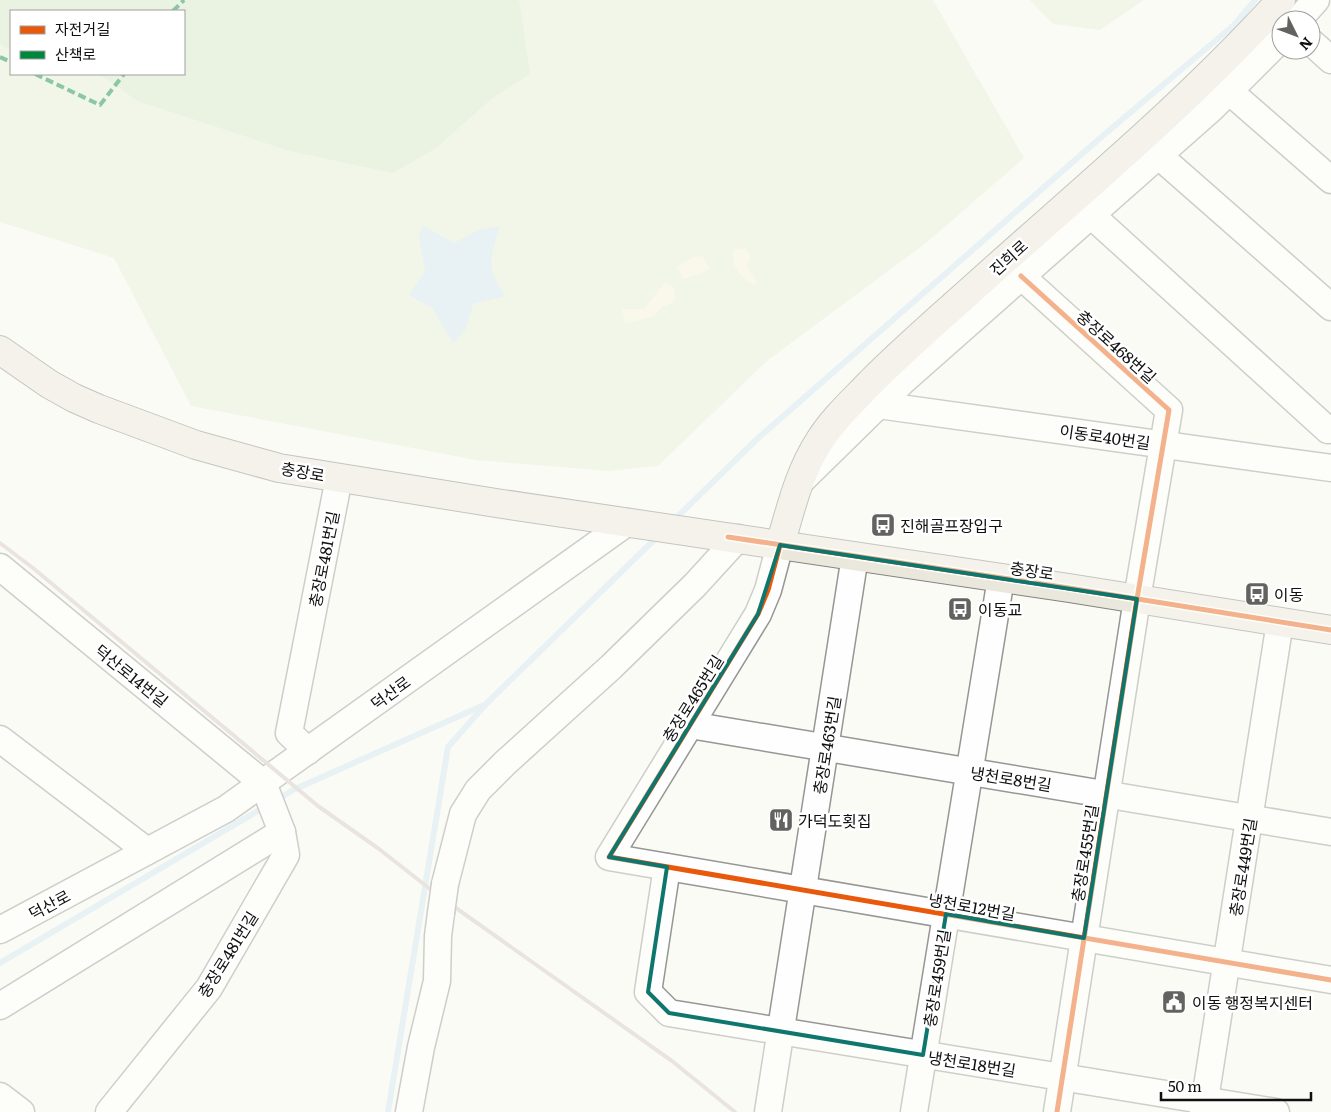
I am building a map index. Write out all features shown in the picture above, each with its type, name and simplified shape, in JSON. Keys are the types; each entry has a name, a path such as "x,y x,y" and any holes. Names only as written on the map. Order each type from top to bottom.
{"main road":[{"name":"진희로","path":"780,544 797,484 808,460 841,413 900,354 1176,107 1253,31 1281,0"},
{"name":"충장로","path":"0,350 65,394 129,422 196,445 279,468 496,504 780,544 1331,630"}],"street":[{"path":"1307,10 1316,0"},
{"path":"797,484 903,381 1229,91 1271,49"},
{"path":"1321,51 1331,60"},
{"path":"1229,91 1331,180"},
{"path":"1158,155 1331,307"},
{"path":"1091,215 1329,428 1328,467"},
{"name":"충장로468번길","path":"1021,276 1169,410 1162,444"},
{"name":"이동로40번길","path":"878,405 1328,467"},
{"name":"충장로455번길","path":"1057,1112 1162,444"},
{"name":"충장로481번길","path":"308,751 289,733 339,478"},
{"name":"덕산로","path":"1,928 226,810 628,522"},
{"path":"409,1112 421,1047 437,981 438,936 445,884 463,814 478,790 611,667 695,585 733,538"},
{"name":"충장로465번길","path":"609,857 758,614 768,590 780,544"},
{"name":"충장로463번길","path":"768,1112 855,556"},
{"name":"덕산로14번길","path":"0,567 263,783"},
{"name":"충장로459번길","path":"914,1112 1001,578"},
{"name":"충장로449번길","path":"1204,1106 1280,622"},
{"name":"냉천로8번길","path":"690,725 1331,832"},
{"path":"0,738 147,852"},
{"name":"충장로481번길","path":"109,1112 209,988 286,855 282,832 263,783"},
{"path":"0,1006 282,832"},
{"name":"냉천로12번길","path":"609,857 1331,980"},
{"name":"냉천로18번길","path":"667,867 648,992 668,1013 1062,1077 1204,1106 1276,1112"},
{"path":"0,1096 21,1112"}],"highlighted area":[{"path":"780,545 1137,599 1084,938 946,914 923,1055 669,1013 648,992 667,867 609,857 758,614"}],"green space":[{"path":"0,0 933,0 1024,158 926,243 768,360 658,466 608,471 476,460 191,406 114,258 0,222"},
{"path":"0,0 519,0 530,74 492,98 436,148 393,173 290,151 138,101 100,75 185,75 185,10 10,10 10,49 0,43"},
{"path":"1030,0 1144,0 1100,30 1053,24"}],"sand":[{"path":"745,248 750,255 747,267 757,281 754,285 741,275 733,260 734,249"},
{"path":"702,256 710,268 701,274 683,279 677,267 693,257"},
{"path":"665,282 675,289 674,302 662,307 653,317 625,323 622,309 644,309"}],"water":[{"path":"423,226 454,243 479,230 500,226 491,262 494,277 505,296 473,304 465,330 453,343 433,309 409,295 425,271 419,237"}],"waterway":[{"path":"673,521 756,440 1099,139 1234,25 1255,0"},
{"path":"388,1112 448,747 486,704 659,535"},
{"path":"277,800 293,790 484,705"},
{"path":"0,963 266,806"}],"railway":[{"path":"0,543 33,568 318,806 379,849 439,896 672,1061 735,1112"}],"marked path":[{"path":"174,10 184,0"},
{"path":"0,57 10,62"},
{"path":"37,75 100,105 123,75"}],"cycle path":[{"path":"1021,276 1169,410 1137,599 1057,1112"},
{"path":"728,537 1069,588 1331,630"},
{"path":"780,545 768,590 758,614 609,857 1331,980"}],"place":[{"name":"진해골프장입구","path":"883,525"},
{"name":"이동","path":"1257,594"},
{"name":"이동교","path":"960,609"},
{"name":"가덕도횟집","path":"781,820"},
{"name":"이동 행정복지센터","path":"1174,1002"}]}
